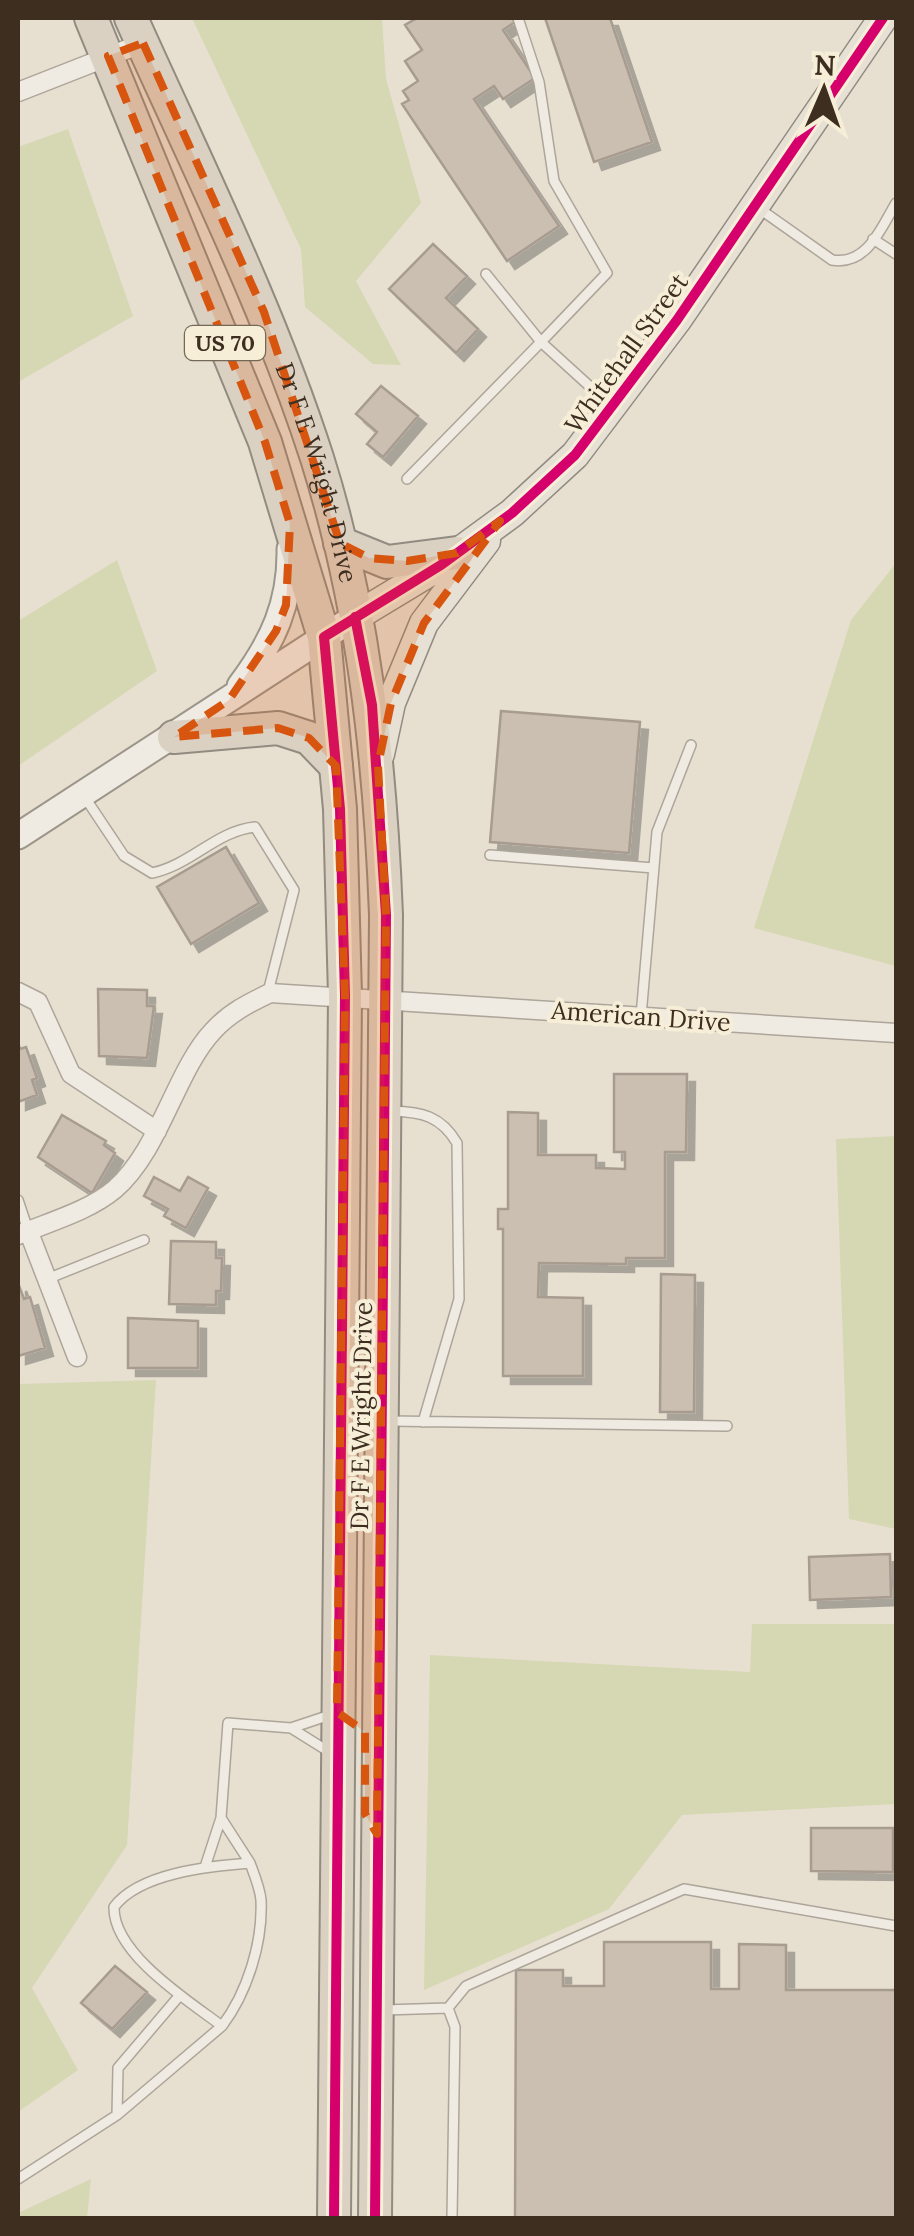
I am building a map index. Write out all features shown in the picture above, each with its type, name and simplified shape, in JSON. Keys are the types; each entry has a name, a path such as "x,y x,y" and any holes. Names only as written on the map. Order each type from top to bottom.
{"highway":[{"name":"US 70","path":"92,18 265,442 324,637 336,766 361,1421 337,1712 334,2218"},
{"name":"Dr F E Wright Drive","path":"137,30 270,328 318,461 355,616 378,766 386,914 384,1111 361,1421 378,1834 376,2218"},
{"path":"340,543 387,562 457,553"},
{"path":"174,736 278,728 310,738 336,766"},
{"path":"337,1712 364,1737 365,1814 378,1834"}],"main road":[{"name":"Whitehall Street","path":"355,616 457,553 575,456 614,408 883,18"},
{"path":"378,766 391,703 424,623 500,521"}],"street":[{"path":"18,92 108,56 137,30"},
{"path":"229,700 276,631 286,605 290,524"},
{"name":"Whitehall Street","path":"18,836 355,616"},
{"path":"18,992 38,1002 71,1074 158,1131"},
{"path":"77,1358 47,1279 23,1232 92,1204 117,1187 158,1131 210,1033 242,1006 268,994"},
{"name":"American Drive","path":"268,994 896,1033"}],"lane":[{"path":"407,479 607,273 554,181 538,82 518,18"},
{"path":"755,206 832,260 851,260 864,254 896,203"},
{"path":"873,240 896,254"},
{"path":"486,274 542,342 614,408"},
{"path":"640,1016 657,832 691,745"},
{"path":"83,795 124,856 152,872 174,868 236,829 255,827 294,890 268,994"},
{"path":"490,855 654,868"},
{"path":"384,1111 422,1112 446,1125 457,1144 460,1300 423,1422"},
{"path":"18,1200 23,1232"},
{"path":"47,1279 144,1240"},
{"path":"361,1421 727,1426"},
{"path":"205,1867 221,1818 228,1723 291,1728 337,1712"},
{"path":"291,1728 337,1757"},
{"path":"18,2179 118,2115 222,2026 244,1997 261,1900 250,1863 221,1818"},
{"path":"222,2026 180,1995 124,1942 114,1926 114,1907 137,1884 205,1867 250,1863"},
{"path":"376,2010 448,2008 466,1986 684,1889 896,1926"},
{"path":"118,2115 118,2068 180,1995"},
{"path":"448,2008 455,2027 452,2218"}],"highlighted area":[{"path":"143,43 264,312 340,543 369,558 407,561 457,553 500,521 424,623 391,703 378,765 386,915 377,1834 365,1814 365,1732 337,1712 345,996 336,766 309,738 278,728 174,737 229,700 276,631 286,605 290,524 265,442 108,56"}],"green space":[{"path":"192,18 382,18 386,79 421,203 356,281 401,365 373,364 305,307 301,249"},
{"path":"68,129 133,316 18,382 18,147"},
{"path":"117,560 157,671 18,766 18,621"},
{"path":"896,563 896,966 754,928 851,620"},
{"path":"896,1136 896,1529 849,1519 836,1139"},
{"path":"156,1380 127,1845 32,1988 78,2070 18,2112 18,1384"},
{"path":"752,1624 896,1624 896,1804 682,1815 609,1909 424,1990 430,1655 750,1672"},
{"path":"91,2179 87,2218 18,2218 18,2213"}],"building":[{"path":"417,18 512,18 515,22 503,30 535,78 503,99 494,86 474,99 559,226 507,261 402,104 409,100 403,91 418,81 405,61 422,50 405,25"},
{"path":"545,18 610,18 652,142 594,162"},
{"path":"433,244 467,276 446,298 478,329 456,353 389,289"},
{"path":"381,386 418,416 383,457 367,444 377,432 356,414"},
{"path":"501,711 640,722 629,853 490,842"},
{"path":"226,847 259,903 191,944 157,887"},
{"path":"98,989 147,990 147,1006 154,1006 147,1058 99,1056"},
{"path":"18,1043 20,1049 26,1047 37,1078 32,1080 37,1095 18,1102"},
{"path":"614,1074 687,1074 686,1152 665,1152 665,1258 626,1258 626,1264 539,1263 538,1297 583,1298 583,1376 503,1376 503,1229 498,1229 498,1209 508,1209 508,1112 538,1113 538,1155 596,1155 596,1168 625,1169 625,1152 614,1152"},
{"path":"62,1115 106,1141 104,1145 115,1153 92,1193 38,1157"},
{"path":"154,1177 180,1191 188,1177 208,1188 186,1228 164,1216 168,1209 144,1196"},
{"path":"171,1241 216,1242 216,1258 222,1258 221,1291 216,1291 216,1305 169,1304"},
{"path":"661,1274 695,1275 694,1412 660,1412"},
{"path":"18,1283 24,1299 30,1297 45,1348 18,1356"},
{"path":"128,1318 198,1321 198,1368 128,1368"},
{"path":"890,1554 891,1597 810,1600 809,1557"},
{"path":"811,1828 893,1828 893,1872 811,1871"},
{"path":"604,1942 711,1942 711,1989 739,1989 739,1944 786,1945 786,1990 896,1990 896,2218 515,2218 516,1970 563,1970 563,1986 604,1986"},
{"path":"115,1966 147,1992 112,2029 81,2003"}],"cycle path":[{"path":"334,2218 345,996 340,809 324,637 441,565 512,513 575,455 677,320 883,18"},
{"path":"355,617 372,705 386,915 375,2218"}]}
